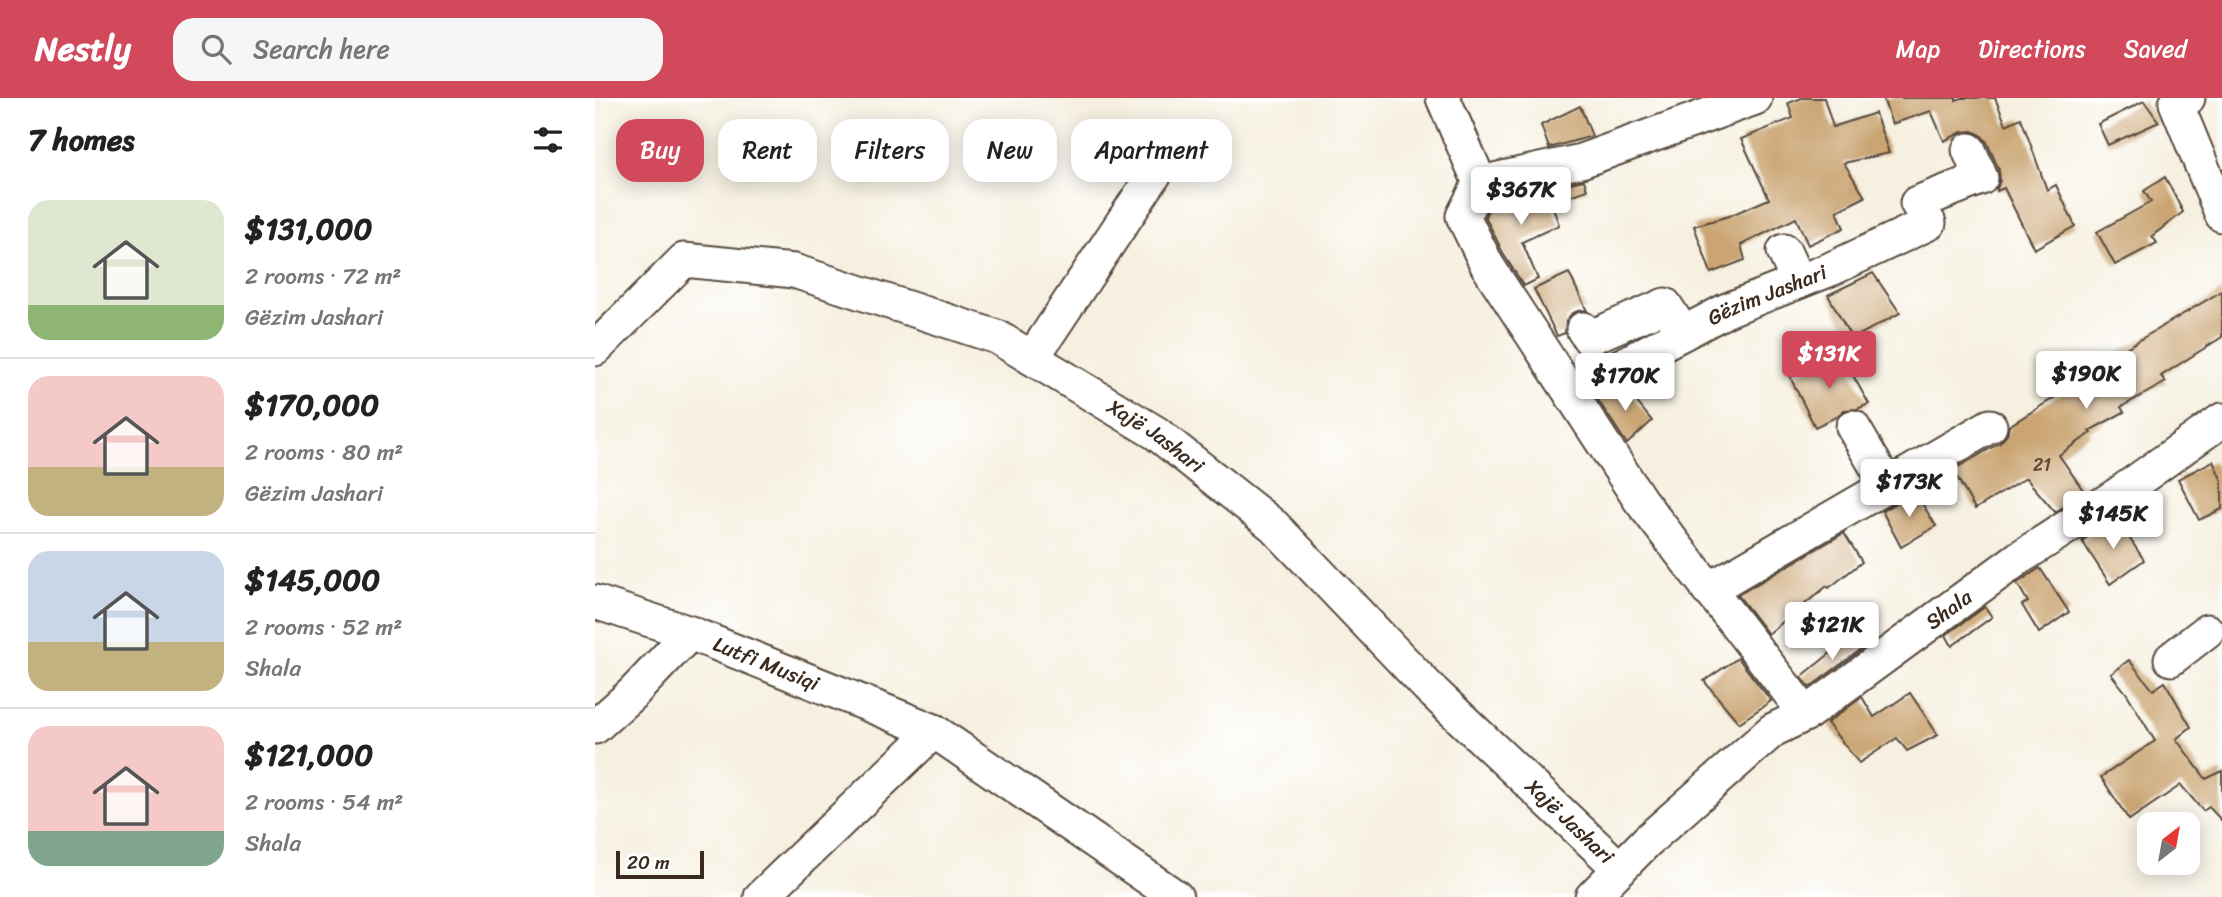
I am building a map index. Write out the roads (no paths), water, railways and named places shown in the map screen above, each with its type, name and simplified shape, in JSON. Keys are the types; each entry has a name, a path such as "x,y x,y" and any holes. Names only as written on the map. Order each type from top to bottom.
{"street":[{"path":"1443,98 1480,183"},
{"path":"1480,183 1581,161 1755,98"},
{"path":"2188,98 2176,103 2222,215"},
{"name":"Gëzim Jashari","path":"1571,392 1727,310 1798,282 1929,223 1917,203 1981,178 1969,150"},
{"path":"1032,358 1149,182"},
{"path":"1480,183 1463,216 1487,265 1640,500 1806,714"},
{"path":"1784,251 1798,282"},
{"name":"Xajë Jashari","path":"595,349 684,260 795,271 997,337 1156,433 1274,526 1428,687 1620,869"},
{"path":"1583,329 1589,338 1665,306 1683,333"},
{"name":"Shala","path":"1592,897 1647,841 1773,730 1806,714 2019,558 2117,495 2222,420"},
{"path":"1708,590 1990,426"},
{"path":"1853,427 1887,485"},
{"name":"Lutfi Musiqi","path":"595,602 690,632 934,731 1176,897"},
{"path":"2171,659 2207,631"},
{"path":"595,727 633,693 690,632"},
{"path":"761,897 934,731"}]}
